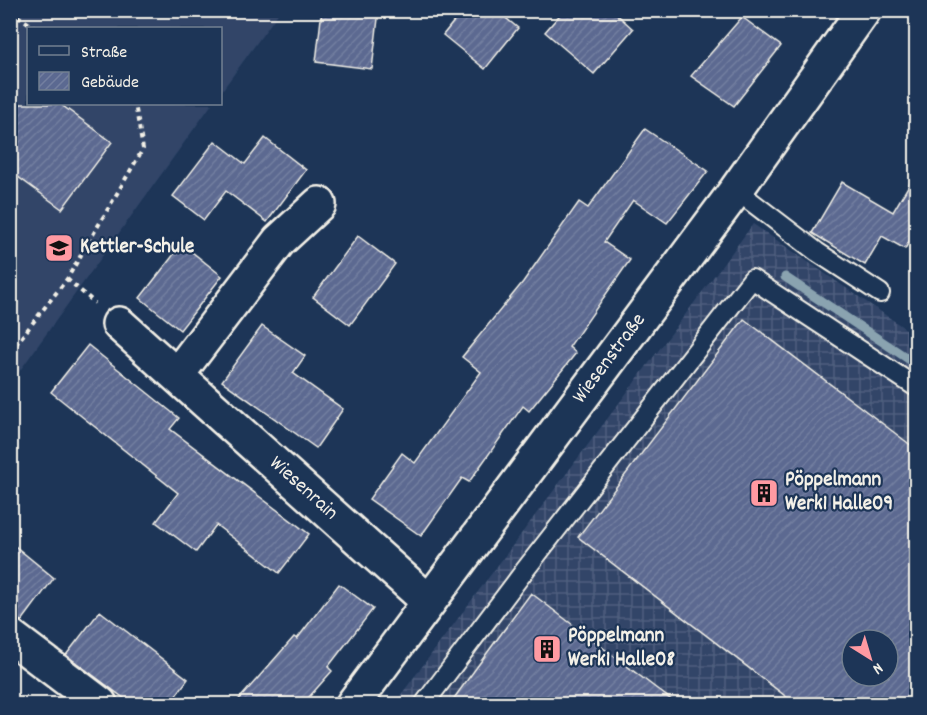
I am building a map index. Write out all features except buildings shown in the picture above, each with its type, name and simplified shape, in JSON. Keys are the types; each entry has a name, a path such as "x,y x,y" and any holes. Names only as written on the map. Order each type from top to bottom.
{"street":[{"name":"Wiesenstraße","path":"353,705 736,190 864,10"},
{"path":"177,375 279,242 319,204"},
{"name":"Wiesenrain","path":"119,324 429,602"},
{"path":"10,636 100,705"}],"lane":[{"path":"736,190 817,252 880,293"},
{"path":"424,705 525,570 752,279 916,387"}],"path":[{"path":"10,11 34,27"},
{"path":"10,352 67,279 143,149 135,105"}],"shaded area":[{"name":"Kettler-Schule","path":"11,11 280,11 222,91 222,27 27,27 27,105 211,105 11,383"},
{"path":"753,224 916,336 916,704 394,704"}],"waterway":[{"path":"785,277 916,364"}],"place":[{"name":"Kettler-Schule","path":"59,248"},
{"name":"Pöppelmann Werk1 Halle09","path":"764,493"},
{"name":"Pöppelmann Werk1 Halle08","path":"547,649"}]}
